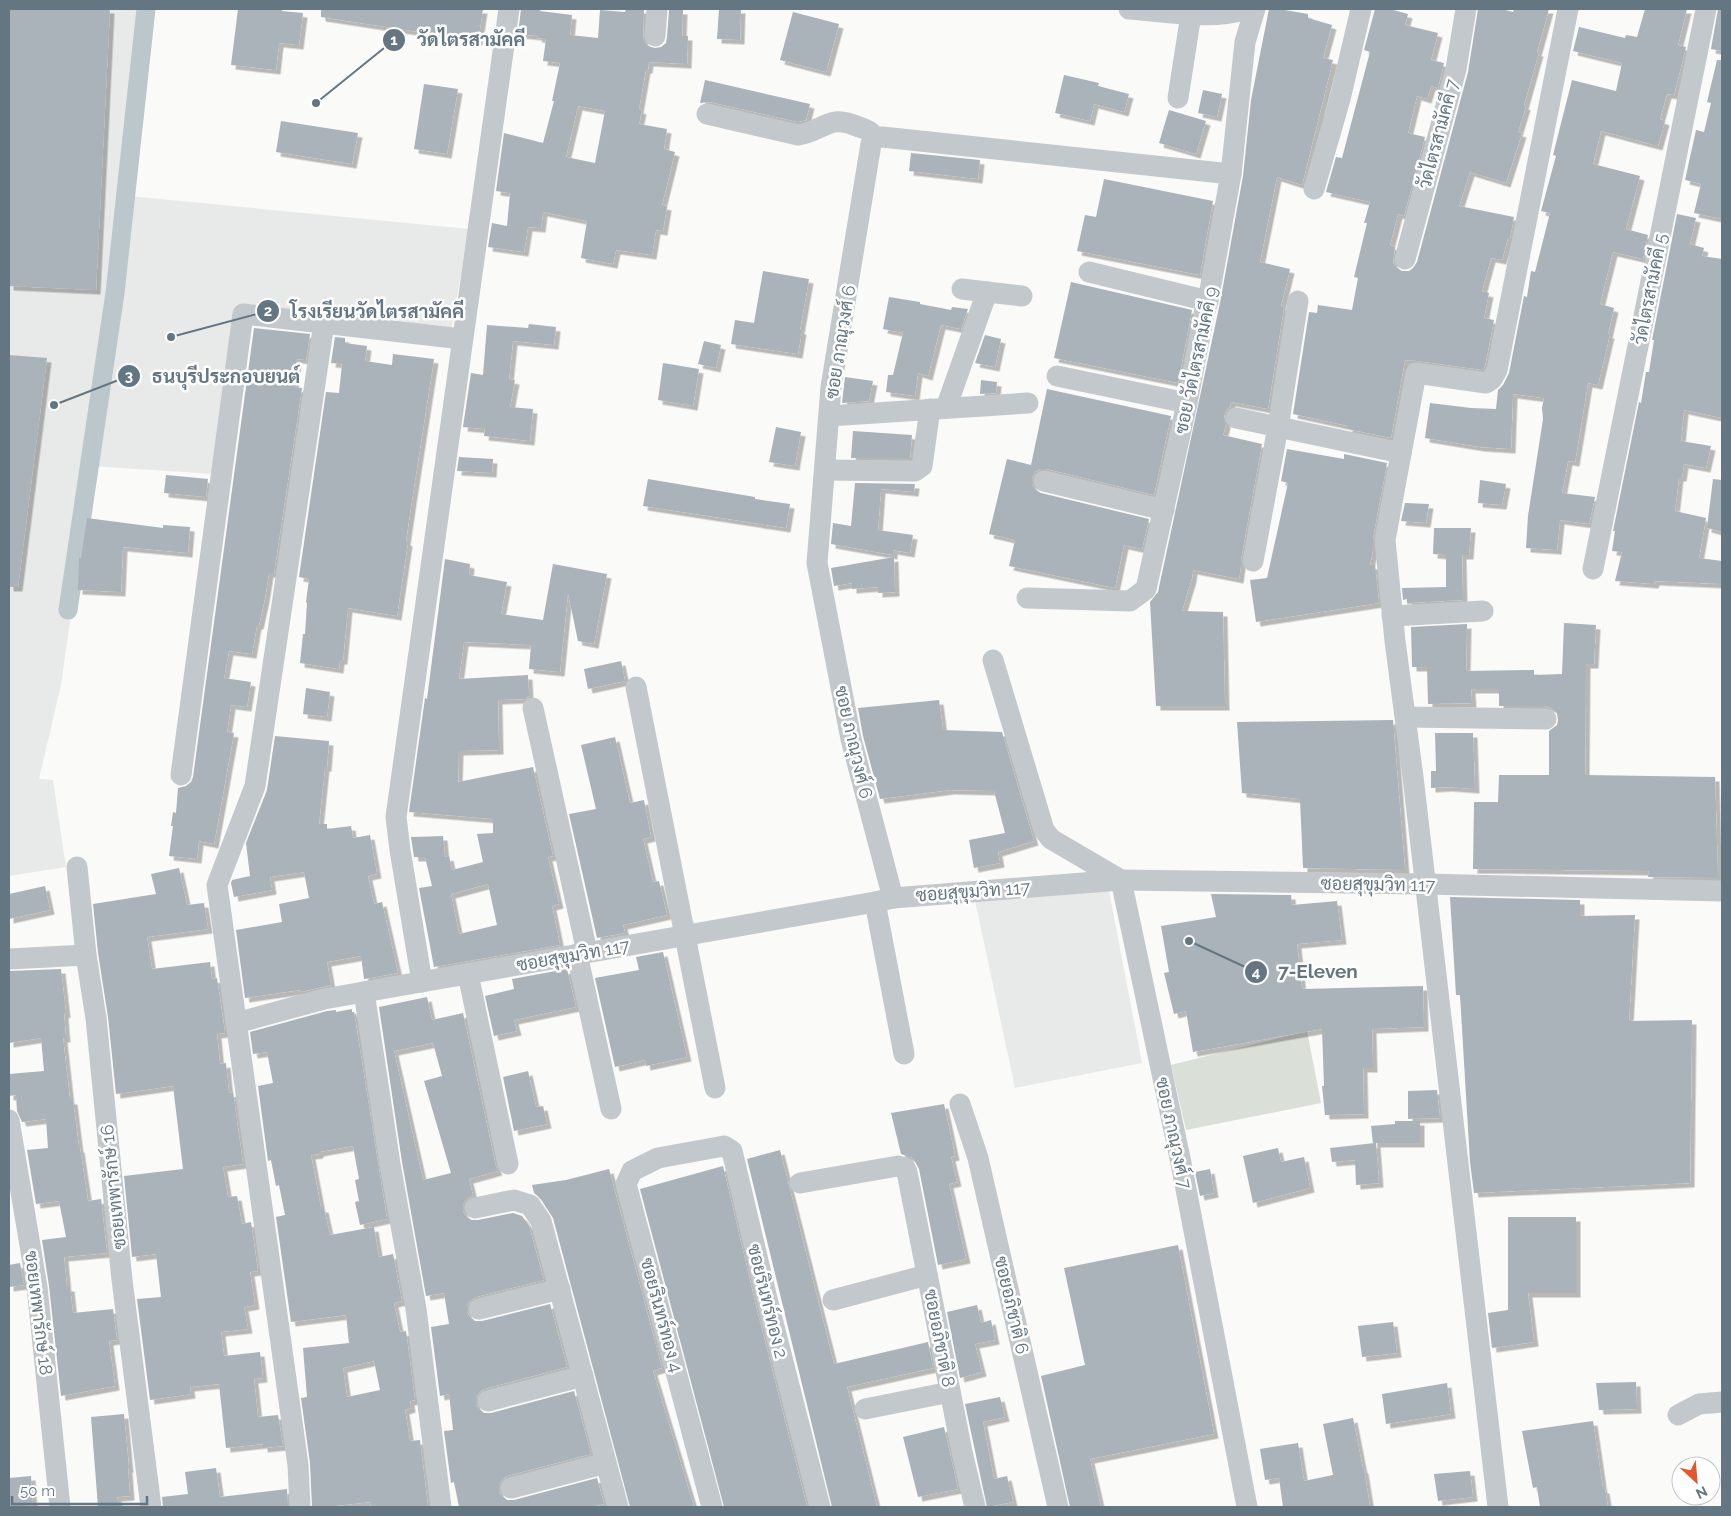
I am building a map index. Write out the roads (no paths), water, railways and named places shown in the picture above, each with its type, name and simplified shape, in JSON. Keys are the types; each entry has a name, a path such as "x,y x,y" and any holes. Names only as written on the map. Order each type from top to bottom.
{"street":[{"path":"422,982 396,817 509,9"},
{"path":"655,36 658,9"},
{"path":"1129,9 1191,14 1228,14 1244,9"},
{"name":"ซอย วัดไตรสามัคคี 9","path":"1028,598 1119,602 1130,601 1146,589 1188,403 1208,301 1231,174 1245,42 1255,9"},
{"path":"1314,190 1340,99 1361,9"},
{"name":"วัดไตรสามัคคี 7","path":"1405,259 1456,69 1466,9"},
{"path":"1498,1507 1406,717 1392,616 1385,540 1416,373 1486,382 1492,379 1497,370 1568,9"},
{"name":"วัดไตรสามัคคี 5","path":"1593,569 1706,9"},
{"path":"1178,98 1191,14"},
{"path":"707,114 798,135 808,134 835,122 841,122 865,129 871,132 875,138 892,138 1231,174"},
{"name":"ซอย ภาณุวงศ์ 6","path":"875,138 872,144 831,386 817,563 884,900 904,1054"},
{"path":"1088,272 1208,301"},
{"path":"962,289 1022,296"},
{"path":"824,470 915,471 922,466 938,409 987,292"},
{"path":"1253,561 1278,427 1298,301"},
{"path":"181,774 242,314 462,339"},
{"path":"300,1507 298,1465 216,885 255,786 324,324"},
{"path":"1057,376 1188,403"},
{"path":"829,416 1028,402"},
{"path":"1236,418 1401,453"},
{"path":"1044,481 1164,510"},
{"path":"1392,616 1483,611"},
{"path":"993,660 1044,830 1051,838 1121,880"},
{"path":"636,687 715,1088"},
{"path":"533,708 611,1109"},
{"path":"1406,717 1546,719"},
{"name":"ซอยเทพารักษ์ 16","path":"77,867 86,955 96,1018 122,1280 151,1507"},
{"name":"ซอยสุขุมวิท 117","path":"236,1023 324,999 884,900 1121,880 1425,884 1722,891"},
{"name":"ซอย ภาณุวงศ์ 7","path":"1121,880 1181,1163 1248,1507"},
{"path":"9,958 86,955"},
{"path":"468,974 508,1164"},
{"path":"364,992 390,1164 416,1309 441,1507"},
{"name":"ซอยอภิชาติ 6","path":"960,1104 978,1158 1058,1507"},
{"name":"ซอยเทพารักษ์ 18","path":"9,1120 37,1287 60,1507"},
{"name":"ซอยรินทร์ทอง 2","path":"676,1154 717,1146 724,1146 732,1150 768,1303 820,1507"},
{"name":"ซอยรินทร์ทอง 4","path":"676,1154 658,1158 632,1170 626,1184 712,1507"},
{"name":"ซอยอภิชาติ 8","path":"800,1183 898,1166 905,1168 962,1452 975,1507"},
{"path":"475,1208 514,1200 530,1205 541,1221 618,1507"},
{"path":"833,1300 927,1275"},
{"path":"479,1310 560,1289"},
{"path":"488,1401 583,1376"},
{"path":"865,1409 950,1392"},
{"path":"1678,1415 1699,1404 1722,1402"},
{"path":"511,1488 606,1463"}],"waterway":[{"path":"68,610 115,293 146,9"}],"place":[{"name":"วัดไตรสามัคคี","path":"316,103"},
{"name":"โรงเรียนวัดไตรสามัคคี","path":"171,337"},
{"name":"ธนบุรีประกอบยนต์","path":"54,405"},
{"name":"7-Eleven","path":"1189,941"}]}
